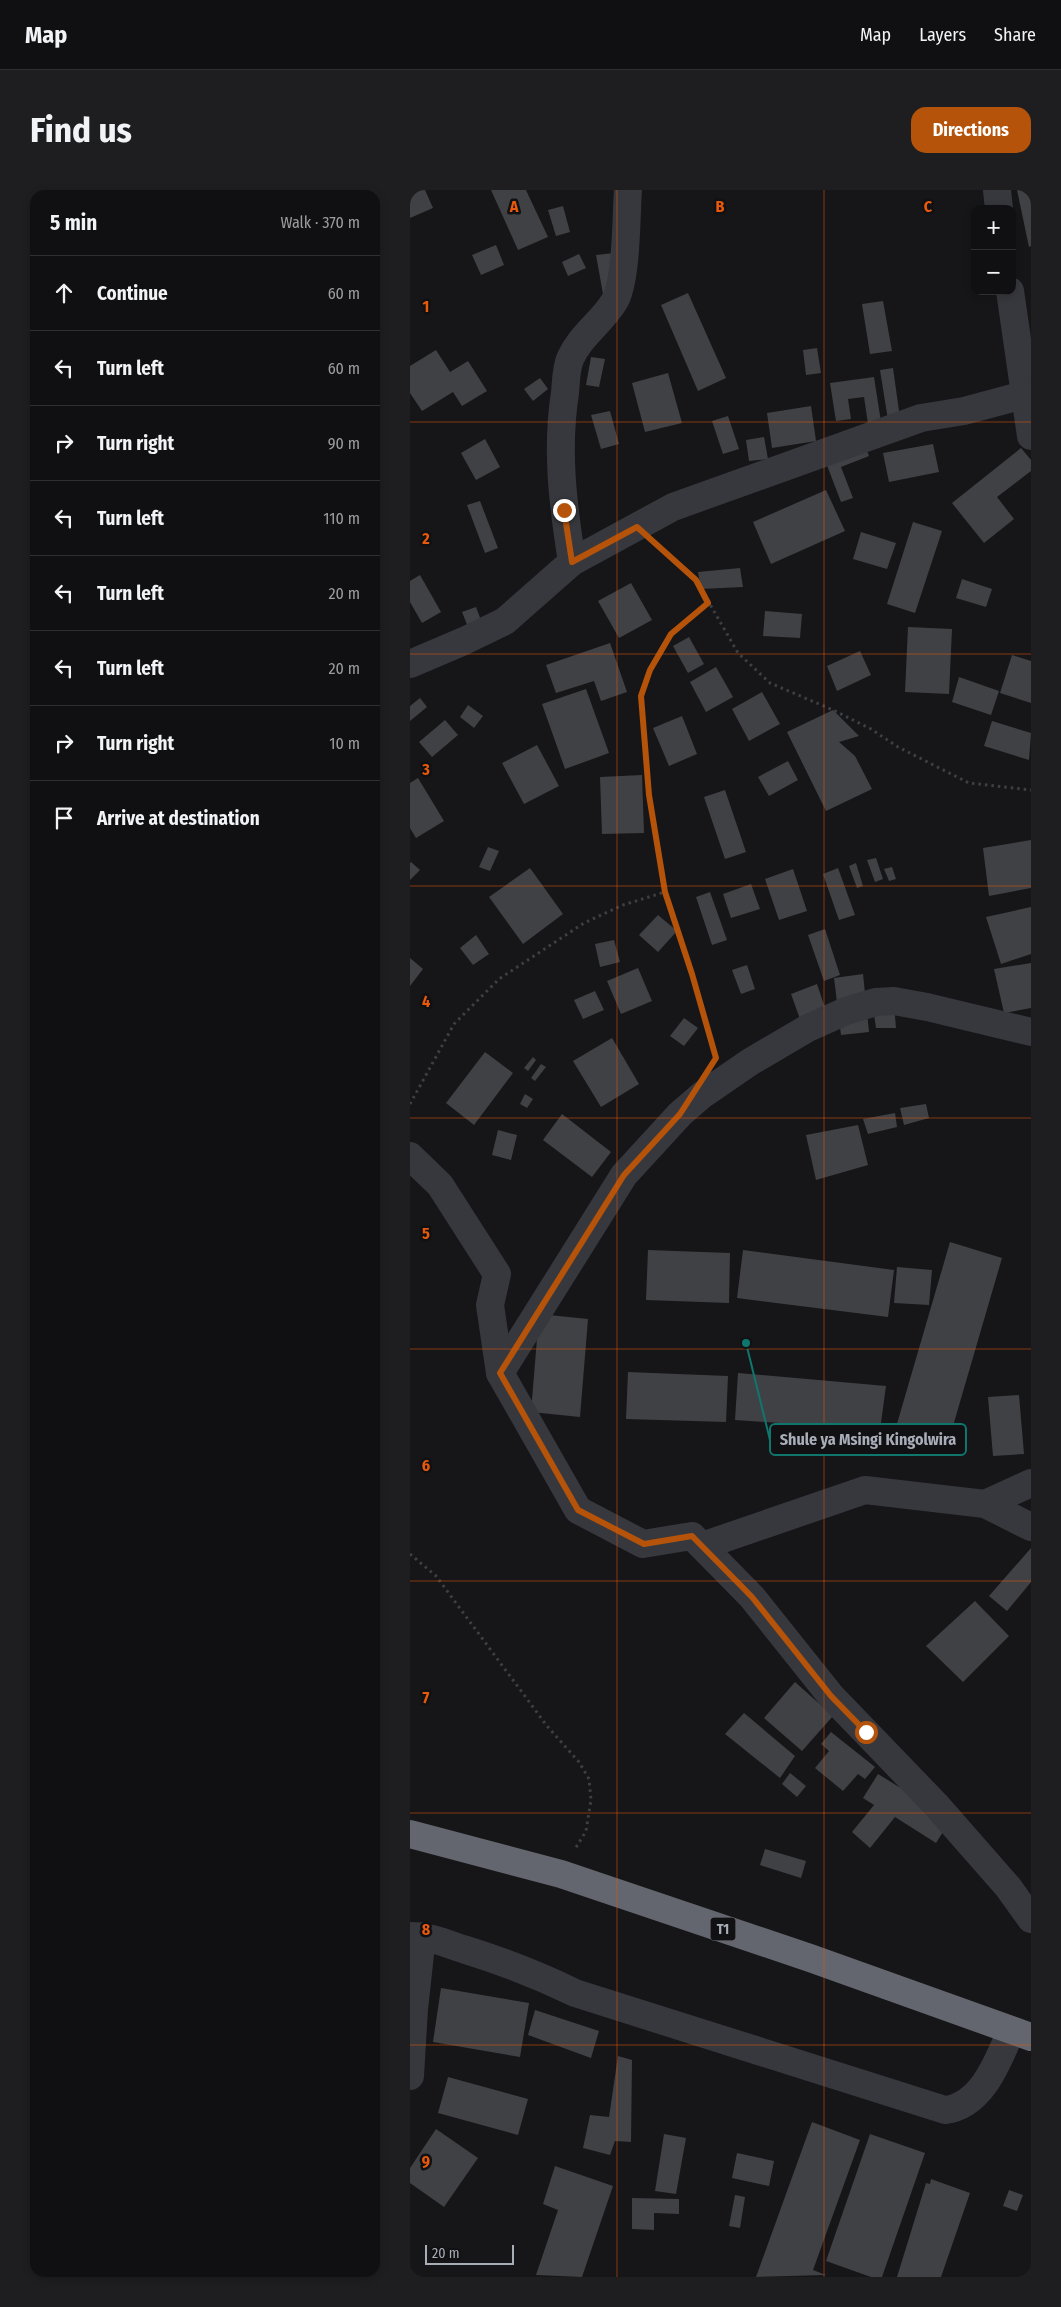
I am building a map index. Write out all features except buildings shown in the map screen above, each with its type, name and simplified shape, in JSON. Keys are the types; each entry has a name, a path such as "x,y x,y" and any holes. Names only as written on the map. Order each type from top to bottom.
{"highway":[{"name":"T1","path":"410,1834 561,1874 810,1958 1021,2034"}],"street":[{"path":"572,562 560,470 562,412 570,361 580,340 600,322 615,300 621,280 628,190"},
{"path":"997,190 999,205"},
{"path":"1011,295 1031,436"},
{"path":"410,663 506,621 572,562 673,508 921,418 964,411 1024,395"},
{"path":"500,1373 624,1175 680,1114 702,1095 750,1062 808,1028 846,1011 876,1002 894,1001 928,1006 1031,1032"},
{"path":"410,1156 440,1184 497,1274 490,1306 500,1373 578,1510 644,1544 692,1536 752,1597 831,1696 937,1806 1008,1887 1031,1919"},
{"path":"985,1504 1031,1483"},
{"path":"702,1546 865,1490 985,1504 1031,1527"},
{"path":"410,2076 416,1936 526,1970 575,1993 945,2110 957,2109 977,2094 1021,2034"}],"path":[{"path":"637,527 696,580 738,653 770,682 833,710 870,729 898,747 969,783 1031,790"},
{"path":"708,603 671,634 650,670 641,696 649,795 665,892 692,974 716,1058"},
{"path":"410,1104 454,1024 499,979 584,923 623,905 665,892"},
{"path":"410,1554 436,1576 547,1726 579,1762 589,1779 591,1800 586,1831 561,1874"}],"place":[{"name":"Shule ya Msingi Kingolwira","path":"746,1343"}],"route":[{"path":"564,510 572,562 637,527 696,580 708,603 671,634 650,670 641,696 649,795 658,840 665,892 692,974 716,1058 680,1114 624,1175 500,1373 578,1510 644,1544 692,1536 752,1597 831,1696 866,1732"}]}
